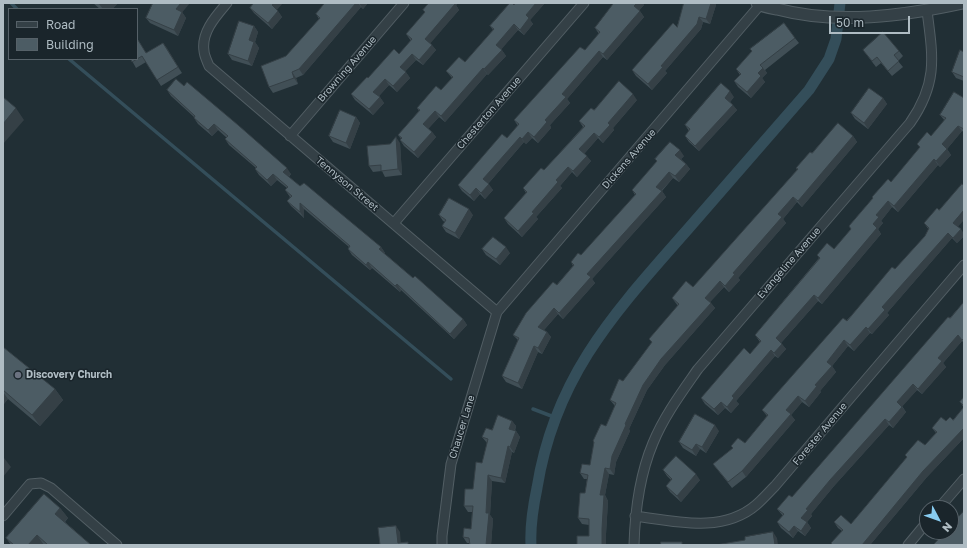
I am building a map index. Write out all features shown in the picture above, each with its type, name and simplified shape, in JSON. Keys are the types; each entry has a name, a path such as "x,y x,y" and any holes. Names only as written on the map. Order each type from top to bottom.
{"street":[{"name":"Tennyson Street","path":"227,3 214,18 205,35 204,50 209,66 497,312"},
{"name":"Browning Avenue","path":"290,136 404,3"},
{"name":"Chesterton Avenue","path":"394,223 584,3"},
{"path":"758,4 794,14 848,17 885,16 927,11 963,3"},
{"name":"Dickens Avenue","path":"497,312 758,4"},
{"name":"Evangeline Avenue","path":"634,545 635,516 653,443 673,405 698,369 910,123 921,106 928,88 933,55 927,11"},
{"name":"Forester Avenue","path":"635,516 701,524 725,521 742,515 755,506 775,486 964,265"},
{"name":"Chaucer Lane","path":"442,545 451,464 497,312"},
{"path":"946,500 964,479"},
{"path":"3,516 30,484 40,483 51,488 117,545"},
{"path":"908,545 919,532"}],"building":[{"path":"153,3 181,3 176,9 182,12 174,30 146,18"},
{"path":"254,3 274,3 272,5 278,11 268,23 250,8"},
{"path":"325,3 356,3 299,69 292,72 294,78 269,87 261,66 286,56 320,18 316,14"},
{"path":"429,3 455,4 425,39 432,45 419,60 412,54 400,67 406,72 393,86 385,79 373,92 380,97 369,109 351,94 367,77 368,78 394,49 399,54 412,39 406,34 425,12 423,10"},
{"path":"510,3 514,5 515,3 536,3 526,15 529,18 520,30 514,24 496,45 502,50 484,69 483,68 441,116 435,111 423,124 432,132 414,152 400,140 402,138 398,135 420,110 417,108 436,86 441,90 453,77 446,71 459,57 465,62 494,29 490,26"},
{"path":"614,3 637,3 634,6 640,11 603,54 599,51 562,94 566,97 545,120 547,122 534,137 528,132 522,139 520,137 483,179 489,184 481,193 476,188 470,195 458,185 502,134 507,138 519,124 514,120 580,47 585,50 600,32 595,28"},
{"path":"684,3 711,3 706,19 699,17 697,24 661,66 663,67 648,84 632,70 673,23 677,27"},
{"path":"239,21 254,26 249,40 254,42 248,61 228,54"},
{"path":"784,23 795,38 760,65 763,68 758,73 761,76 747,92 734,81 741,74 736,69 752,51 750,49"},
{"path":"883,32 899,51 894,55 899,61 888,71 877,57 872,61 863,50"},
{"path":"138,40 146,53 163,43 178,67 157,80 142,56 138,58"},
{"path":"960,50 964,52 964,77 952,72"},
{"path":"176,79 184,86 187,82 287,168 283,172 300,186 304,183 381,247 379,249 413,278 415,276 463,319 450,334 397,284 395,286 368,262 366,265 348,249 350,246 300,203 300,212 287,201 292,196 285,190 288,187 273,174 267,180 255,169 257,167 225,139 228,136 214,124 208,130 194,118 195,116 167,90"},
{"path":"619,81 633,94 608,123 610,125 599,137 594,133 579,149 587,156 573,171 568,167 556,180 558,182 518,231 504,218 527,192 523,188 541,168 544,170 585,126 579,121 591,108 594,110"},
{"path":"721,83 730,91 725,98 733,105 695,146 685,136 690,129 685,125"},
{"path":"869,88 883,98 864,123 851,113"},
{"path":"954,92 964,98 964,129 958,126 942,144 947,149 936,161 934,159 894,206 888,201 876,215 879,217 873,224 877,228 818,298 814,295 776,338 782,344 774,353 771,350 732,396 734,398 727,407 721,402 714,409 701,398 744,348 750,354 761,341 755,335 820,258 817,255 827,243 834,249 851,229 849,226 873,198 872,197 888,179 891,182 920,147 917,144 927,132 931,136 946,118 940,115"},
{"path":"3,97 16,108 3,124"},
{"path":"340,110 356,117 346,143 329,136"},
{"path":"838,123 853,136 798,201 793,197 778,214 782,217 733,273 735,274 725,286 720,281 705,298 711,303 661,359 643,385 612,456 610,469 605,468 600,495 604,495 602,545 577,545 577,536 589,536 589,519 578,518 580,493 585,493 588,475 580,473 582,464 590,465 593,441 601,424 606,426 616,403 610,400 619,379 623,381 652,342 649,339 679,304 672,298 686,281 693,287 798,169 796,168 810,152 812,153"},
{"path":"396,137 398,169 381,171 381,165 369,166 367,146 390,144"},
{"path":"670,142 680,150 675,155 686,164 675,176 669,172 656,187 662,191 587,274 591,277 559,313 554,308 538,327 547,332 538,348 534,346 518,383 502,376 519,338 513,335 526,313 553,282 557,285 574,265 571,262 578,253 581,255 636,194 632,190 657,161 655,159"},
{"path":"962,184 964,186 964,210 953,223 961,229 953,238 948,233 882,307 885,310 868,329 866,327 850,345 844,340 827,362 832,366 815,385 817,386 805,401 798,396 786,410 791,414 742,471 728,482 713,464 733,448 731,446 738,438 745,443 768,415 762,410 843,318 847,321 892,267 895,269 925,236 929,228 924,223 937,208 939,210"},
{"path":"449,198 469,209 455,233 442,226 446,220 439,215"},
{"path":"493,237 506,247 496,259 482,249"},
{"path":"964,302 964,338 962,340 958,335 938,358 942,361 918,389 913,384 897,402 902,407 889,422 885,419 830,480 806,509 808,510 801,518 807,522 801,531 794,526 789,532 777,522 784,514 777,509 789,495 792,497 948,317 950,318"},
{"name":"Discovery Church","path":"3,347 55,389 32,415 3,390"},
{"path":"964,397 964,406 960,402"},
{"path":"964,407 964,428 923,471 862,545 833,545 831,543 843,530 834,522 841,515 851,524 907,457 905,455 918,440 925,445 937,432 932,428 941,417 946,421 950,417 953,420"},
{"path":"695,414 715,425 702,447 696,444 692,450 679,442"},
{"path":"498,415 512,421 509,429 516,431 510,447 508,446 501,478 488,475 486,513 489,513 486,545 470,545 469,538 463,537 464,528 471,529 473,506 464,506 465,489 473,489 476,462 482,463 488,439 482,437 486,428 492,430"},
{"path":"676,456 696,474 677,496 666,486 672,479 663,470"},
{"path":"44,494 60,508 55,514 91,545 48,545 37,535 28,545 14,545 6,538"},
{"path":"964,511 964,545 935,545 934,544 938,540 959,540 959,516"},
{"path":"396,526 398,543 408,542 408,545 380,545 378,528"},
{"path":"773,532 775,545 716,545 745,540 745,537"},
{"path":"661,542 682,542 682,545 661,545"}],"waterway":[{"path":"11,3 16,8"},
{"path":"531,545 533,509 546,448 558,411 574,378 592,347 613,317 809,90 829,59 836,39 840,3"},
{"path":"70,60 451,379"},
{"path":"533,409 554,417"}],"place":[{"name":"Discovery Church","path":"18,375"}]}
